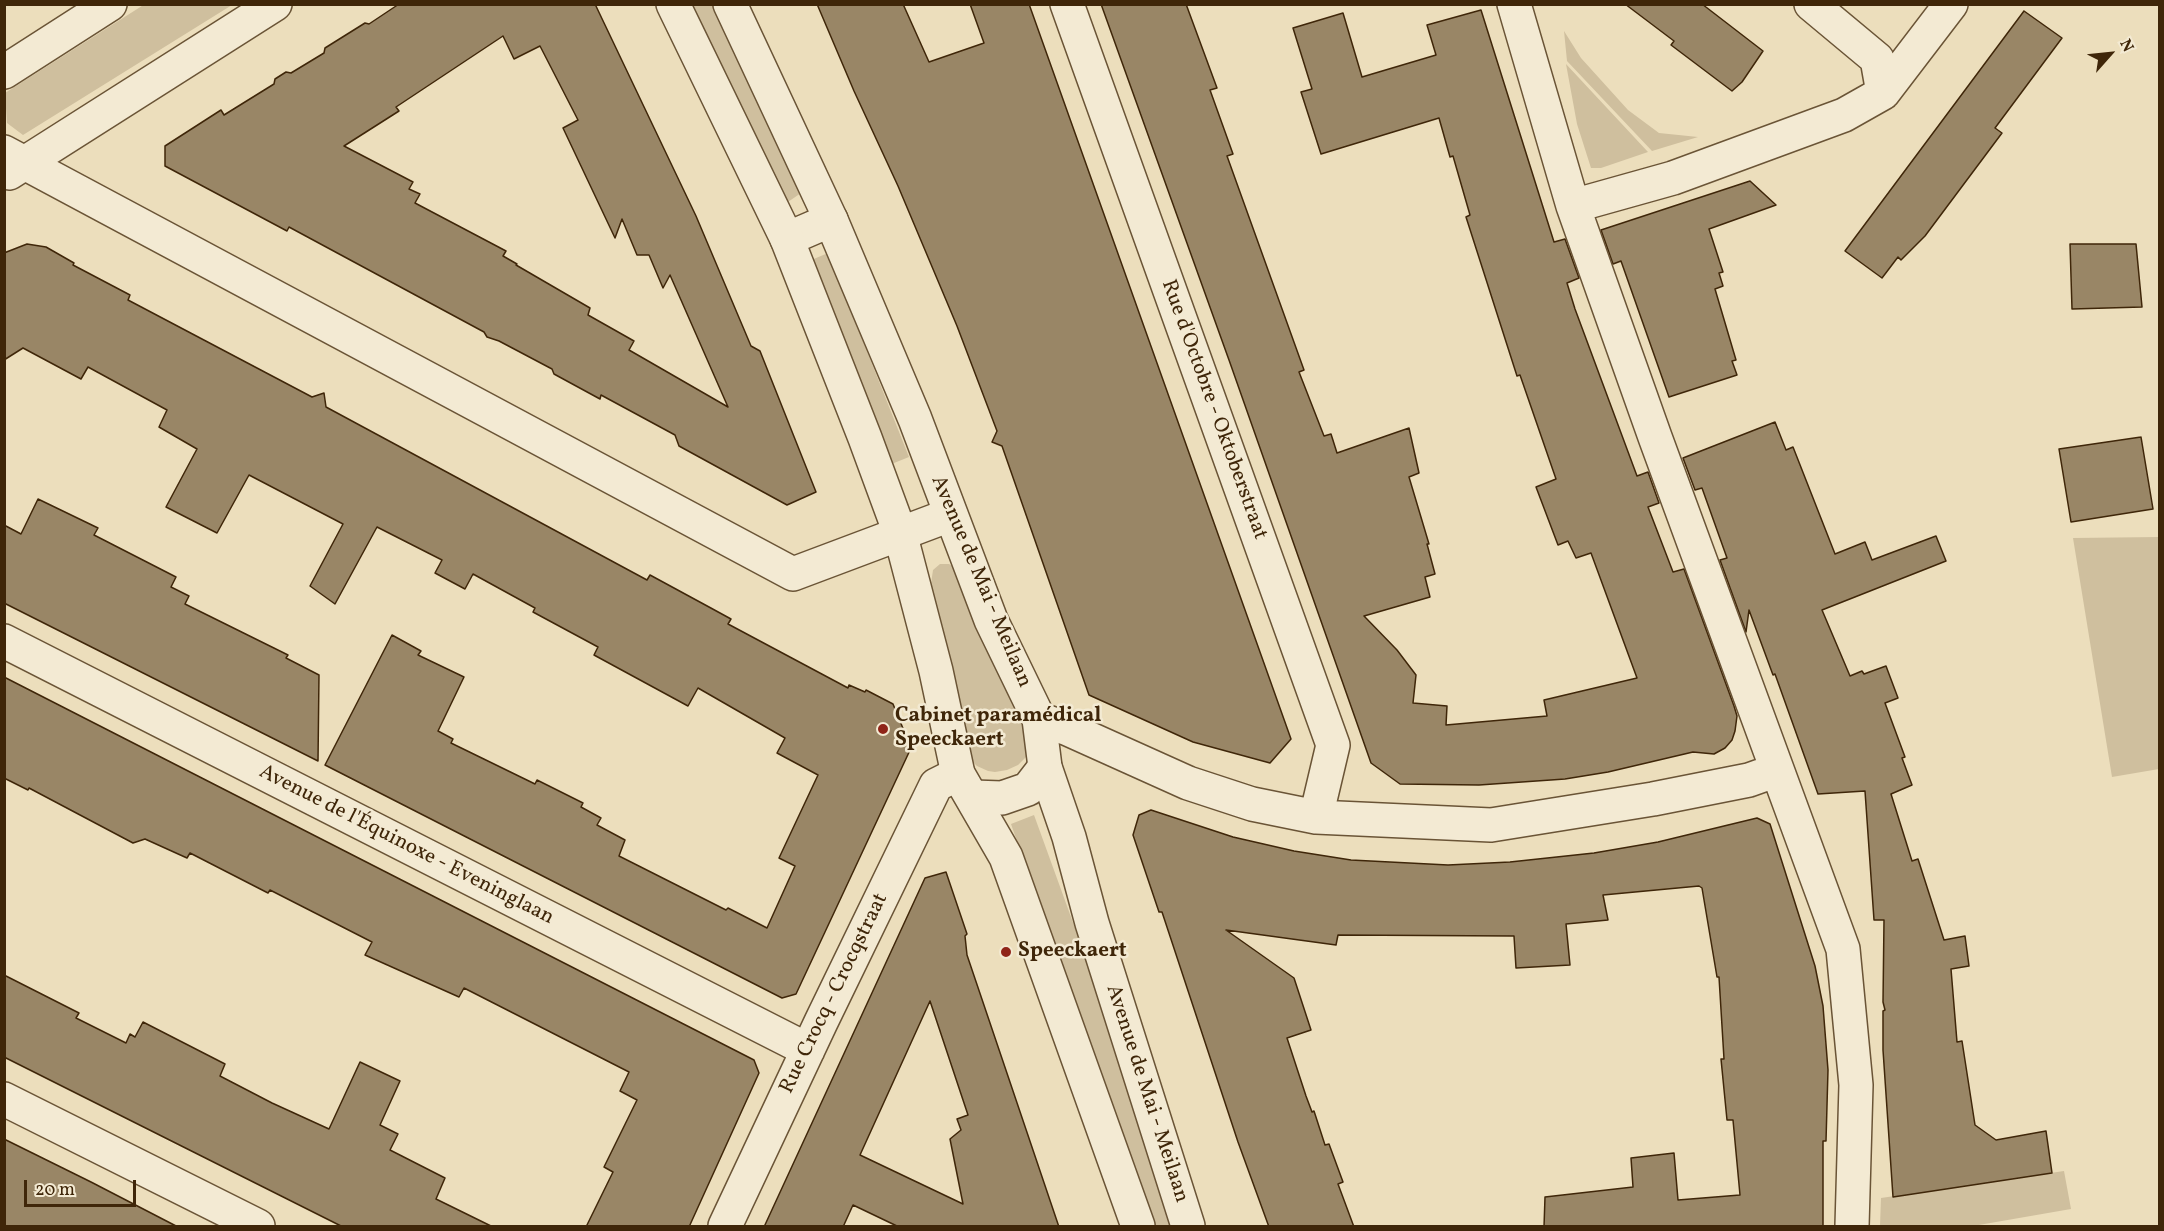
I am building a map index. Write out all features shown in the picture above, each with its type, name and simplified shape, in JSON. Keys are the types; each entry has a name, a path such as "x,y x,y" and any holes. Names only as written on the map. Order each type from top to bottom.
{"street":[{"path":"4,72 110,4"},
{"path":"11,163 275,4"},
{"path":"673,4 787,239 865,438 900,533 966,785 1006,857 1138,1227"},
{"name":"Avenue de Mai - Meilaan","path":"730,4 831,220 915,419 991,620 1039,719 1045,767 1069,837 1092,923 1188,1227"},
{"name":"Rue d'Octobre - Oktoberstraat","path":"1067,4 1333,744 1316,818"},
{"path":"1514,4 1573,206 1843,949 1856,1085 1852,1227"},
{"path":"1811,4 1877,59 1882,93"},
{"path":"1573,206 1673,178 1844,115 1882,93 1952,4"},
{"path":"11,163 793,574 950,515"},
{"path":"787,239 831,220"},
{"name":"Avenue de l'Équinoxe - Eveninglaan","path":"4,641 808,1050"},
{"path":"1039,719 1068,729 1188,783 1252,804 1316,818 1491,825 1653,799 1749,780 1777,770"},
{"path":"966,785 1002,798 1028,789 1045,767"},
{"name":"Rue Crocq - Crocqstraat","path":"725,1227 936,785 966,785"},
{"path":"4,1099 258,1227"}],"shaded area":[{"path":"145,4 232,5 23,135 7,123 5,93"},
{"path":"688,5 720,5 804,191 782,206"},
{"path":"1564,31 1581,58 1628,110 1659,133 1698,137 1652,151 1567,61"},
{"path":"1566,64 1648,152 1601,168 1591,168 1577,124"},
{"path":"828,253 909,457 889,465 809,261"},
{"path":"2159,537 2159,769 2112,777 2073,538"},
{"path":"940,564 949,564 954,567 1031,726 1030,751 1018,765 1007,770 988,771 977,766 968,757 957,717 931,584 933,570"},
{"path":"1034,815 1183,1226 1151,1226 1011,824"},
{"path":"2064,1171 2071,1209 1973,1226 1880,1226 1881,1198"}],"building":[{"path":"399,4 595,4 696,216 751,346 760,351 816,492 787,505 679,446 675,435 601,395 600,399 554,374 552,369 487,337 484,332 289,227 287,231 165,166 165,146 221,110 224,115 274,84 275,79 286,72 291,73 324,53 325,48 365,23 369,24","holes":["503,36 514,59 540,46 578,120 563,128 615,238 622,219 637,255 649,255 663,288 670,275 728,407 629,350 634,341 588,315 590,308 503,256 506,251 415,203 420,194 409,189 413,182 344,146 399,111 396,107"]},
{"path":"817,4 903,4 929,62 984,43 970,4 1029,4 1291,739 1270,763 1193,742 1089,695 1002,446 992,442 997,431 957,326"},
{"path":"1101,4 1186,4 1217,88 1210,90 1233,154 1227,156 1304,370 1299,372 1324,436 1331,434 1337,453 1409,428 1419,473 1409,477 1429,544 1427,544 1435,574 1425,577 1430,597 1364,616 1397,650 1416,675 1413,703 1447,706 1446,725 1547,716 1544,700 1637,678 1591,553 1576,558 1568,541 1558,545 1536,487 1556,479 1520,375 1517,376 1466,217 1470,215 1439,118 1321,154 1301,92 1312,89 1293,28 1343,13 1362,77 1436,55 1427,25 1481,10 1554,242 1565,239 1579,278 1567,283 1575,309 1637,476 1648,472 1659,503 1648,507 1673,572 1684,569 1734,706 1737,716 1735,731 1732,740 1725,748 1714,754 1693,752 1608,772 1565,779 1479,785 1400,784 1371,763"},
{"path":"1625,4 1702,4 1763,51 1742,82 1732,91 1671,45 1674,41"},
{"path":"2024,11 2062,38 1995,128 2002,133 1925,236 1901,260 1898,257 1882,278 1845,251"},
{"path":"1750,181 1776,205 1709,229 1723,272 1719,273 1723,286 1715,289 1736,360 1732,361 1737,375 1669,397 1621,261 1613,264 1601,230"},
{"path":"27,244 46,247 74,263 73,265 130,295 128,300 312,397 324,393 326,407 647,580 650,575 731,619 728,624 848,688 849,685 865,692 866,690 893,704 911,748 796,994 782,998 325,765 392,635 421,651 418,655 464,677 438,731 453,739 451,743 535,784 537,780 583,803 581,807 601,818 597,825 625,840 619,856 767,928 795,866 779,858 818,775 777,753 785,738 698,688 688,706 594,655 598,647 533,612 535,608 473,574 465,589 435,573 442,560 377,527 335,604 310,586 343,524 249,475 217,533 166,507 197,449 159,427 167,410 88,367 81,379 23,348 4,360 4,253"},
{"path":"2070,244 2136,244 2142,307 2072,309"},
{"path":"1775,422 1786,450 1793,447 1835,554 1865,542 1872,560 1936,536 1946,561 1822,610 1850,676 1862,671 1864,674 1886,666 1898,698 1885,703 1905,757 1902,758 1912,785 1891,794 1912,861 1918,859 1944,940 1965,936 1969,966 1951,969 1957,1042 1962,1041 1975,1125 1996,1140 2046,1131 2052,1173 1893,1197 1883,1050 1884,920 1874,920 1865,791 1818,794 1775,674 1773,675 1749,610 1746,632 1720,560 1727,558 1702,488 1695,490 1683,458"},
{"path":"2141,437 2153,509 2071,522 2059,449"},
{"path":"38,499 98,528 94,535 176,577 171,587 189,596 185,604 288,655 286,658 319,675 318,761 4,603 4,525 21,534"},
{"path":"4,677 754,1060 759,1073 689,1227 586,1227 613,1172 604,1167 637,1100 620,1091 629,1072 464,988 459,997 365,955 372,942 270,890 268,893 190,853 187,858 145,839 133,843 29,788 28,790 4,778"},
{"path":"1151,810 1233,837 1294,851 1351,860 1448,865 1510,862 1594,853 1658,842 1757,818 1770,824 1815,966 1823,1006 1828,1070 1826,1141 1823,1141 1823,1227 1544,1227 1545,1197 1633,1187 1631,1158 1674,1153 1678,1200 1740,1195 1733,1120 1727,1120 1721,1059 1724,1059 1719,977 1717,977 1702,888 1699,886 1603,895 1608,920 1566,924 1570,965 1516,968 1514,936 1338,935 1336,945 1226,930 1294,978 1311,1030 1287,1038 1312,1112 1314,1111 1325,1145 1329,1144 1343,1182 1338,1184 1354,1227 1269,1227 1238,1142 1162,912 1159,912 1133,835 1139,815"},
{"path":"946,872 967,934 965,936 967,955 1059,1227 899,1227 853,1205 843,1227 764,1227 925,878","holes":["930,1001 968,1115 957,1119 961,1130 950,1139 963,1204 860,1155"]},
{"path":"4,975 79,1013 76,1018 126,1043 130,1034 135,1037 143,1022 225,1064 220,1076 329,1129 360,1062 400,1081 380,1125 398,1134 390,1150 445,1178 436,1199 493,1227 343,1227 4,1057"},
{"path":"4,1139 91,1182 178,1227 4,1227"}],"place":[{"name":"Cabinet paramédical Speeckaert","path":"883,729"},
{"name":"Speeckaert","path":"1006,952"}]}
